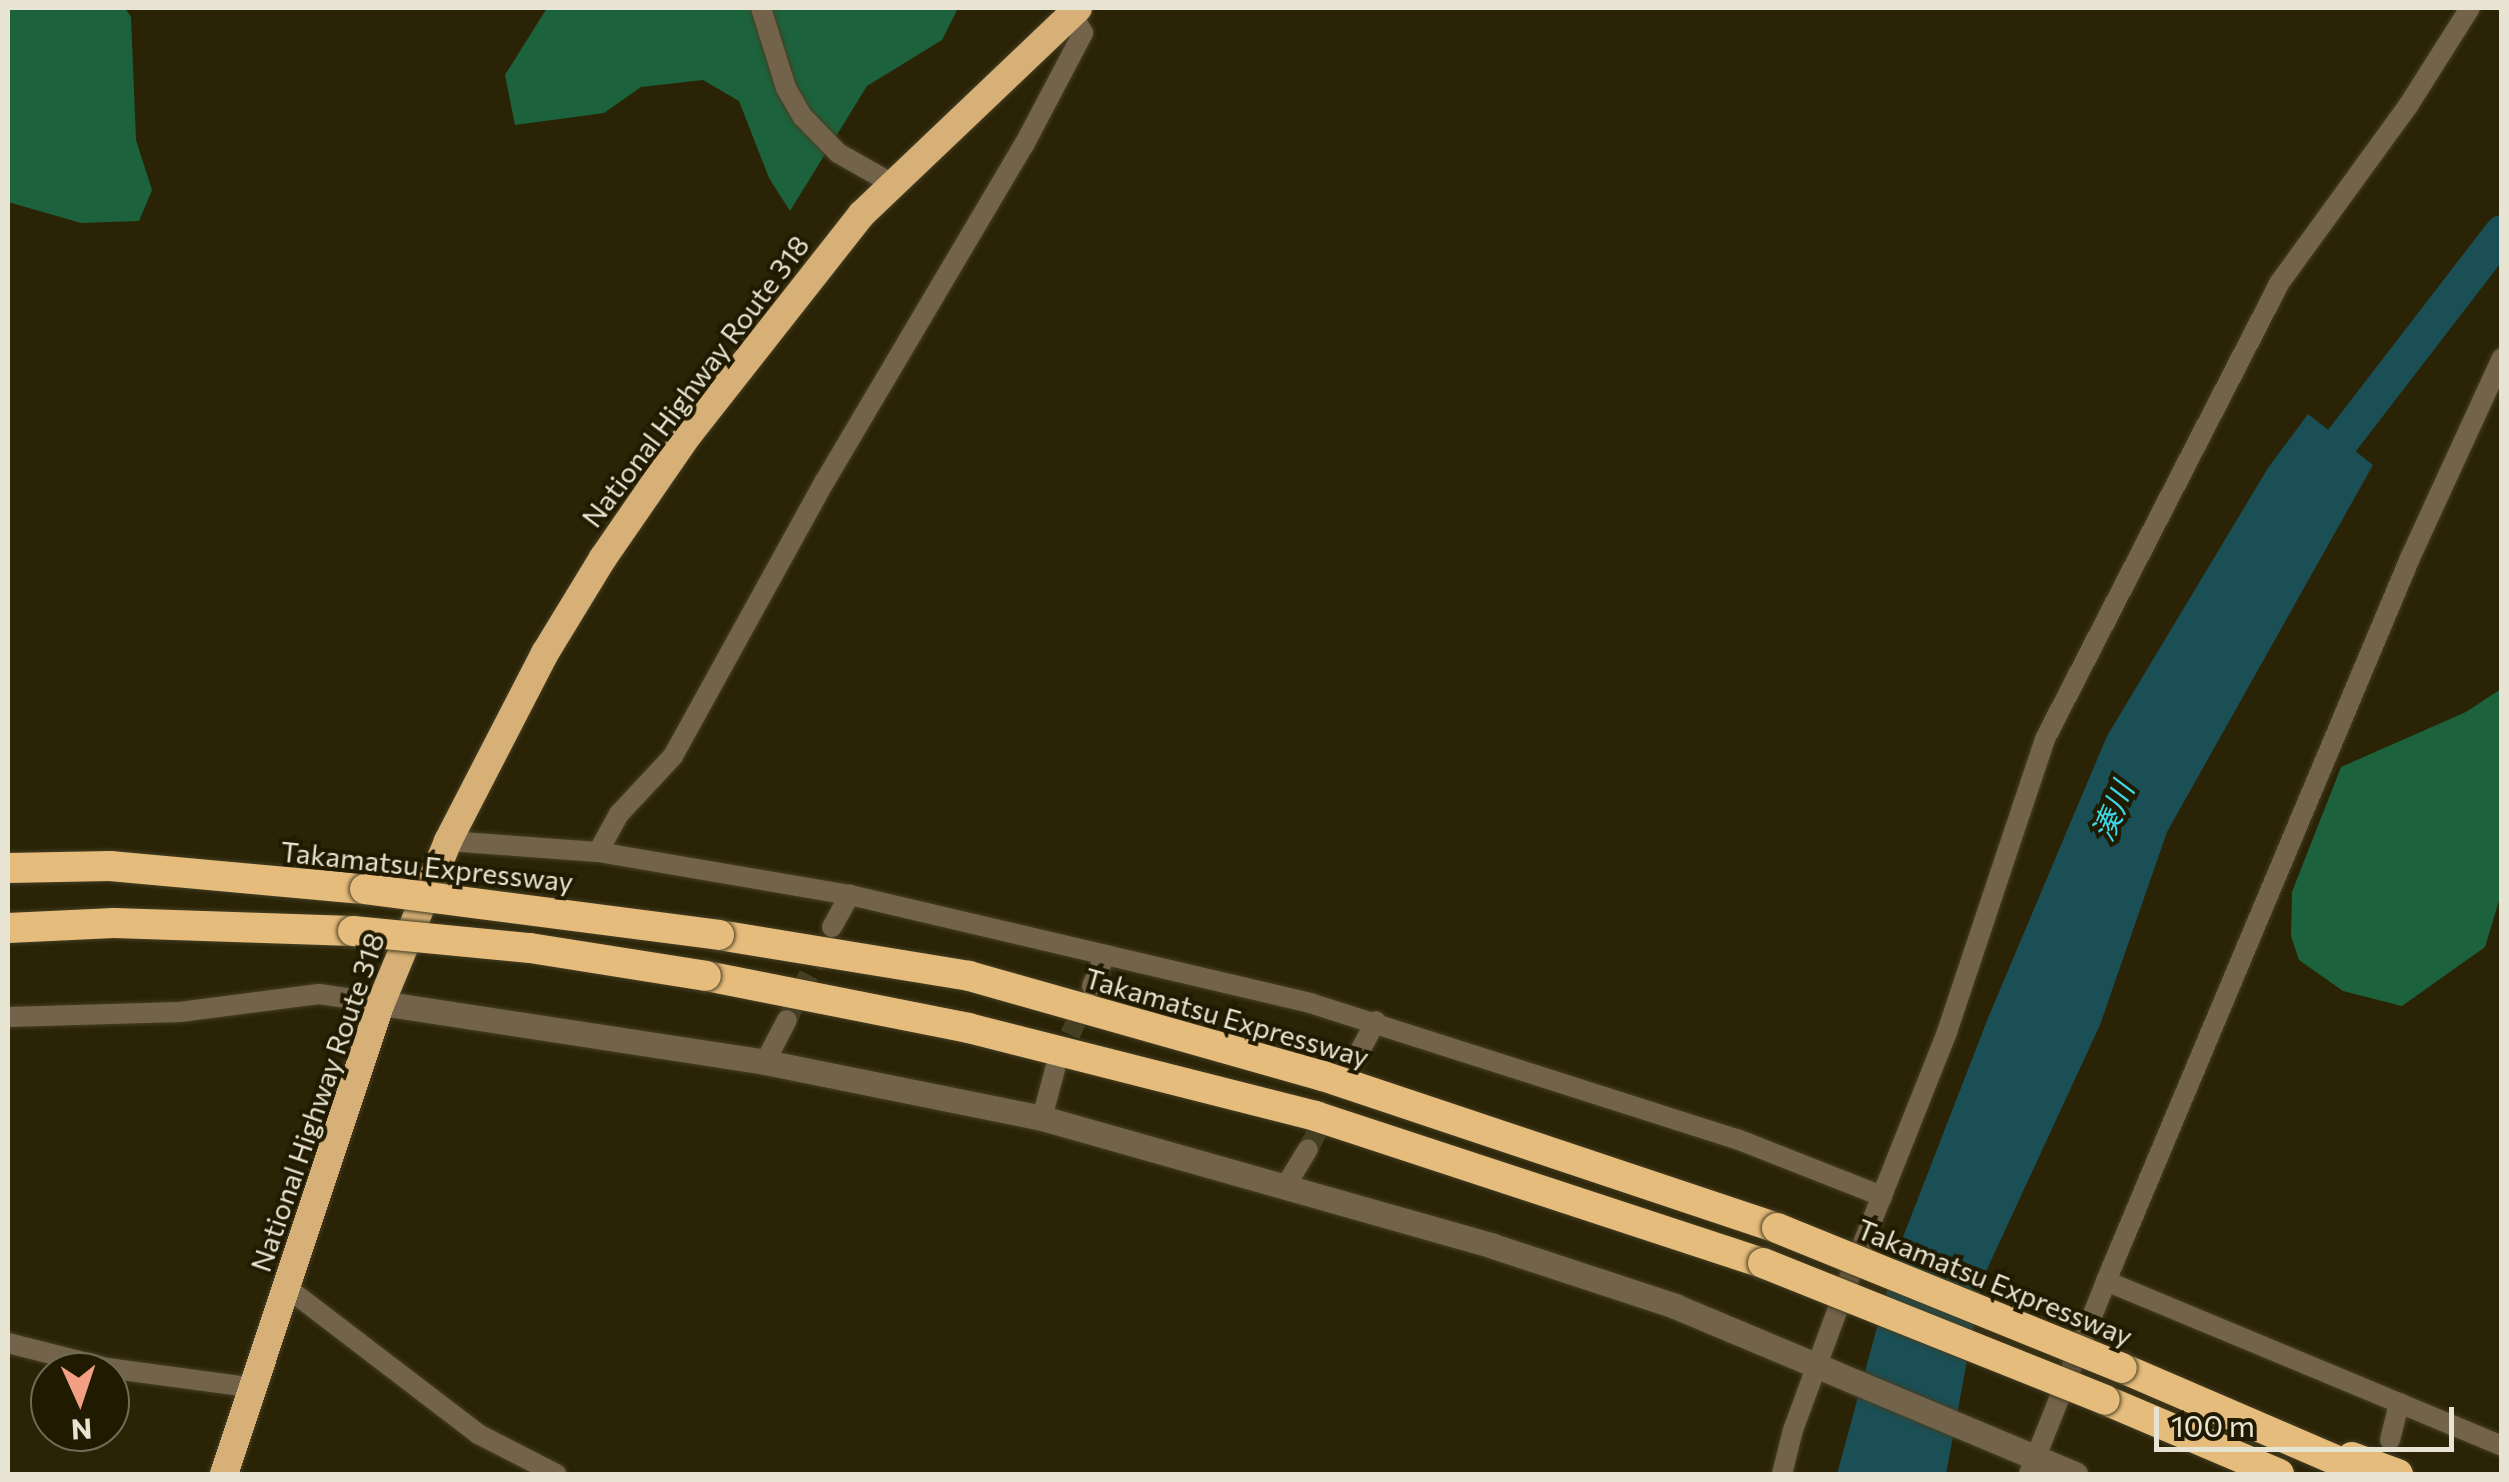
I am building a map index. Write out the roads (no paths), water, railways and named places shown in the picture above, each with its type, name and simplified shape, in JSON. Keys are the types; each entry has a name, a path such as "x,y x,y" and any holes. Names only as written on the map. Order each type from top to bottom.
{"highway":[{"name":"National Highway Route 318","path":"224,1474 256,1388 381,1003 448,841 544,653 603,558 688,435 862,214 1075,10"},
{"name":"Takamatsu Expressway","path":"8,868 110,866 365,889 719,935 988,982 1323,1076 1777,1228 2122,1368 2368,1474"},
{"path":"8,928 114,923 353,931 530,948 706,976 968,1028 1314,1116 1764,1264 2105,1400 2278,1474"},
{"path":"2190,1397 2398,1474"}],"street":[{"path":"762,8 786,88 802,117 838,153 893,184"},
{"path":"598,852 619,814 672,756 825,481 1024,145 1083,33 1075,10"},
{"path":"1782,1474 1818,1364 1947,1032 2045,739 2270,300 2408,106 2461,11"},
{"path":"2028,1460 2410,558 2502,358"},
{"path":"448,841 598,852 850,894 1376,1021 1737,1138 1882,1196"},
{"path":"832,927 850,894"},
{"path":"1092,986 1105,954"},
{"path":"8,1017 180,1012 319,994 765,1062 1042,1118 1492,1246 1676,1306 1862,1382 2028,1460 2075,1474"},
{"path":"765,1062 787,1020"},
{"path":"1355,1060 1376,1021"},
{"path":"1042,1118 1055,1068"},
{"path":"1284,1187 1308,1149"},
{"path":"2106,1281 2502,1446"},
{"path":"286,1287 478,1434 556,1474"},
{"path":"8,1343 106,1368 256,1388"},
{"path":"2390,1440 2399,1403"}],"water":[{"path":"2308,414 2373,465 2167,832 2100,1025 1982,1280 1946,1474 1837,1474 1898,1250 1988,1018 2107,736 2268,468"}],"waterway":[{"name":"湊川","path":"2313,477 2502,232"}],"tunnel":[{"path":"787,1020 825,941"},
{"path":"1058,1062 1087,997"},
{"path":"1308,1149 1355,1060"}]}
